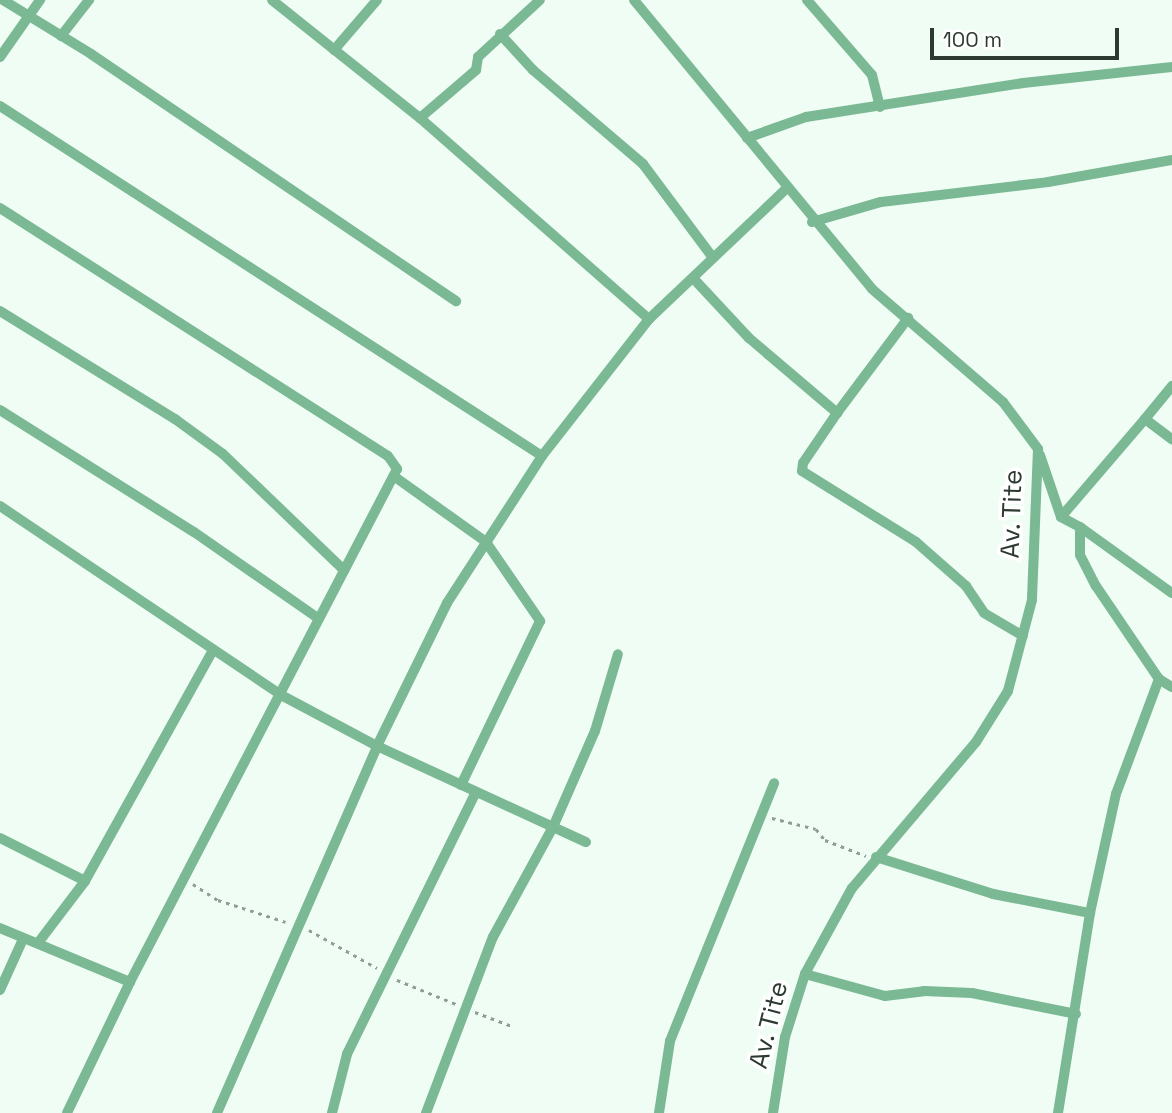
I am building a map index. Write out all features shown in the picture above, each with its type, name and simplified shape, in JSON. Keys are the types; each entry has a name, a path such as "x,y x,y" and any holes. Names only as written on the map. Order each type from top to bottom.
{"street":[{"path":"3,0 61,36 456,301"},
{"path":"0,57 40,0"},
{"path":"61,36 89,0"},
{"path":"272,0 420,118 649,319"},
{"path":"334,50 377,0"},
{"path":"420,118 476,70 478,57 540,0"},
{"name":"Av. Tite","path":"634,0 812,222 872,289 1003,402 1038,449 1032,600 1008,691 976,743 873,858 805,974 785,1037 773,1113"},
{"path":"807,0 873,75 880,107"},
{"path":"500,34 533,70 643,164 713,258"},
{"path":"747,138 806,117 1023,83 1172,67"},
{"path":"0,106 542,456"},
{"path":"812,222 881,202 1048,182 1172,160"},
{"path":"217,1113 377,746 447,603 542,456 649,319 787,188"},
{"path":"0,208 388,456 397,469 130,982 67,1113"},
{"path":"693,278 749,338 837,413"},
{"path":"0,311 175,419 223,454 344,569"},
{"path":"908,318 837,413 803,463 802,471 916,542 966,586 985,612 1023,636"},
{"path":"1061,517 1172,386"},
{"path":"0,410 194,532 319,619"},
{"path":"1145,418 1172,439"},
{"path":"1038,449 1061,517 1080,527 1172,593"},
{"path":"395,477 486,542 540,621 461,785"},
{"path":"0,506 281,695 377,746 586,842"},
{"path":"1080,527 1080,555 1096,586 1159,679 1172,687"},
{"path":"38,943 85,881 213,650"},
{"path":"426,1113 464,1007 493,937 553,827 595,732 618,654"},
{"path":"1058,1113 1076,1014 1090,913 1116,794 1135,735 1159,679"},
{"path":"659,1113 670,1041 774,783"},
{"path":"332,1113 347,1054 477,792"},
{"path":"0,838 85,881"},
{"path":"873,858 993,894 1090,913"},
{"path":"0,928 130,982"},
{"path":"0,990 23,939"},
{"path":"805,974 886,996 924,991 972,993 1076,1014"}],"path":[{"path":"762,814 816,829 825,840 859,850 873,858"},
{"path":"184,879 218,900 334,940 387,975 511,1026"}]}
